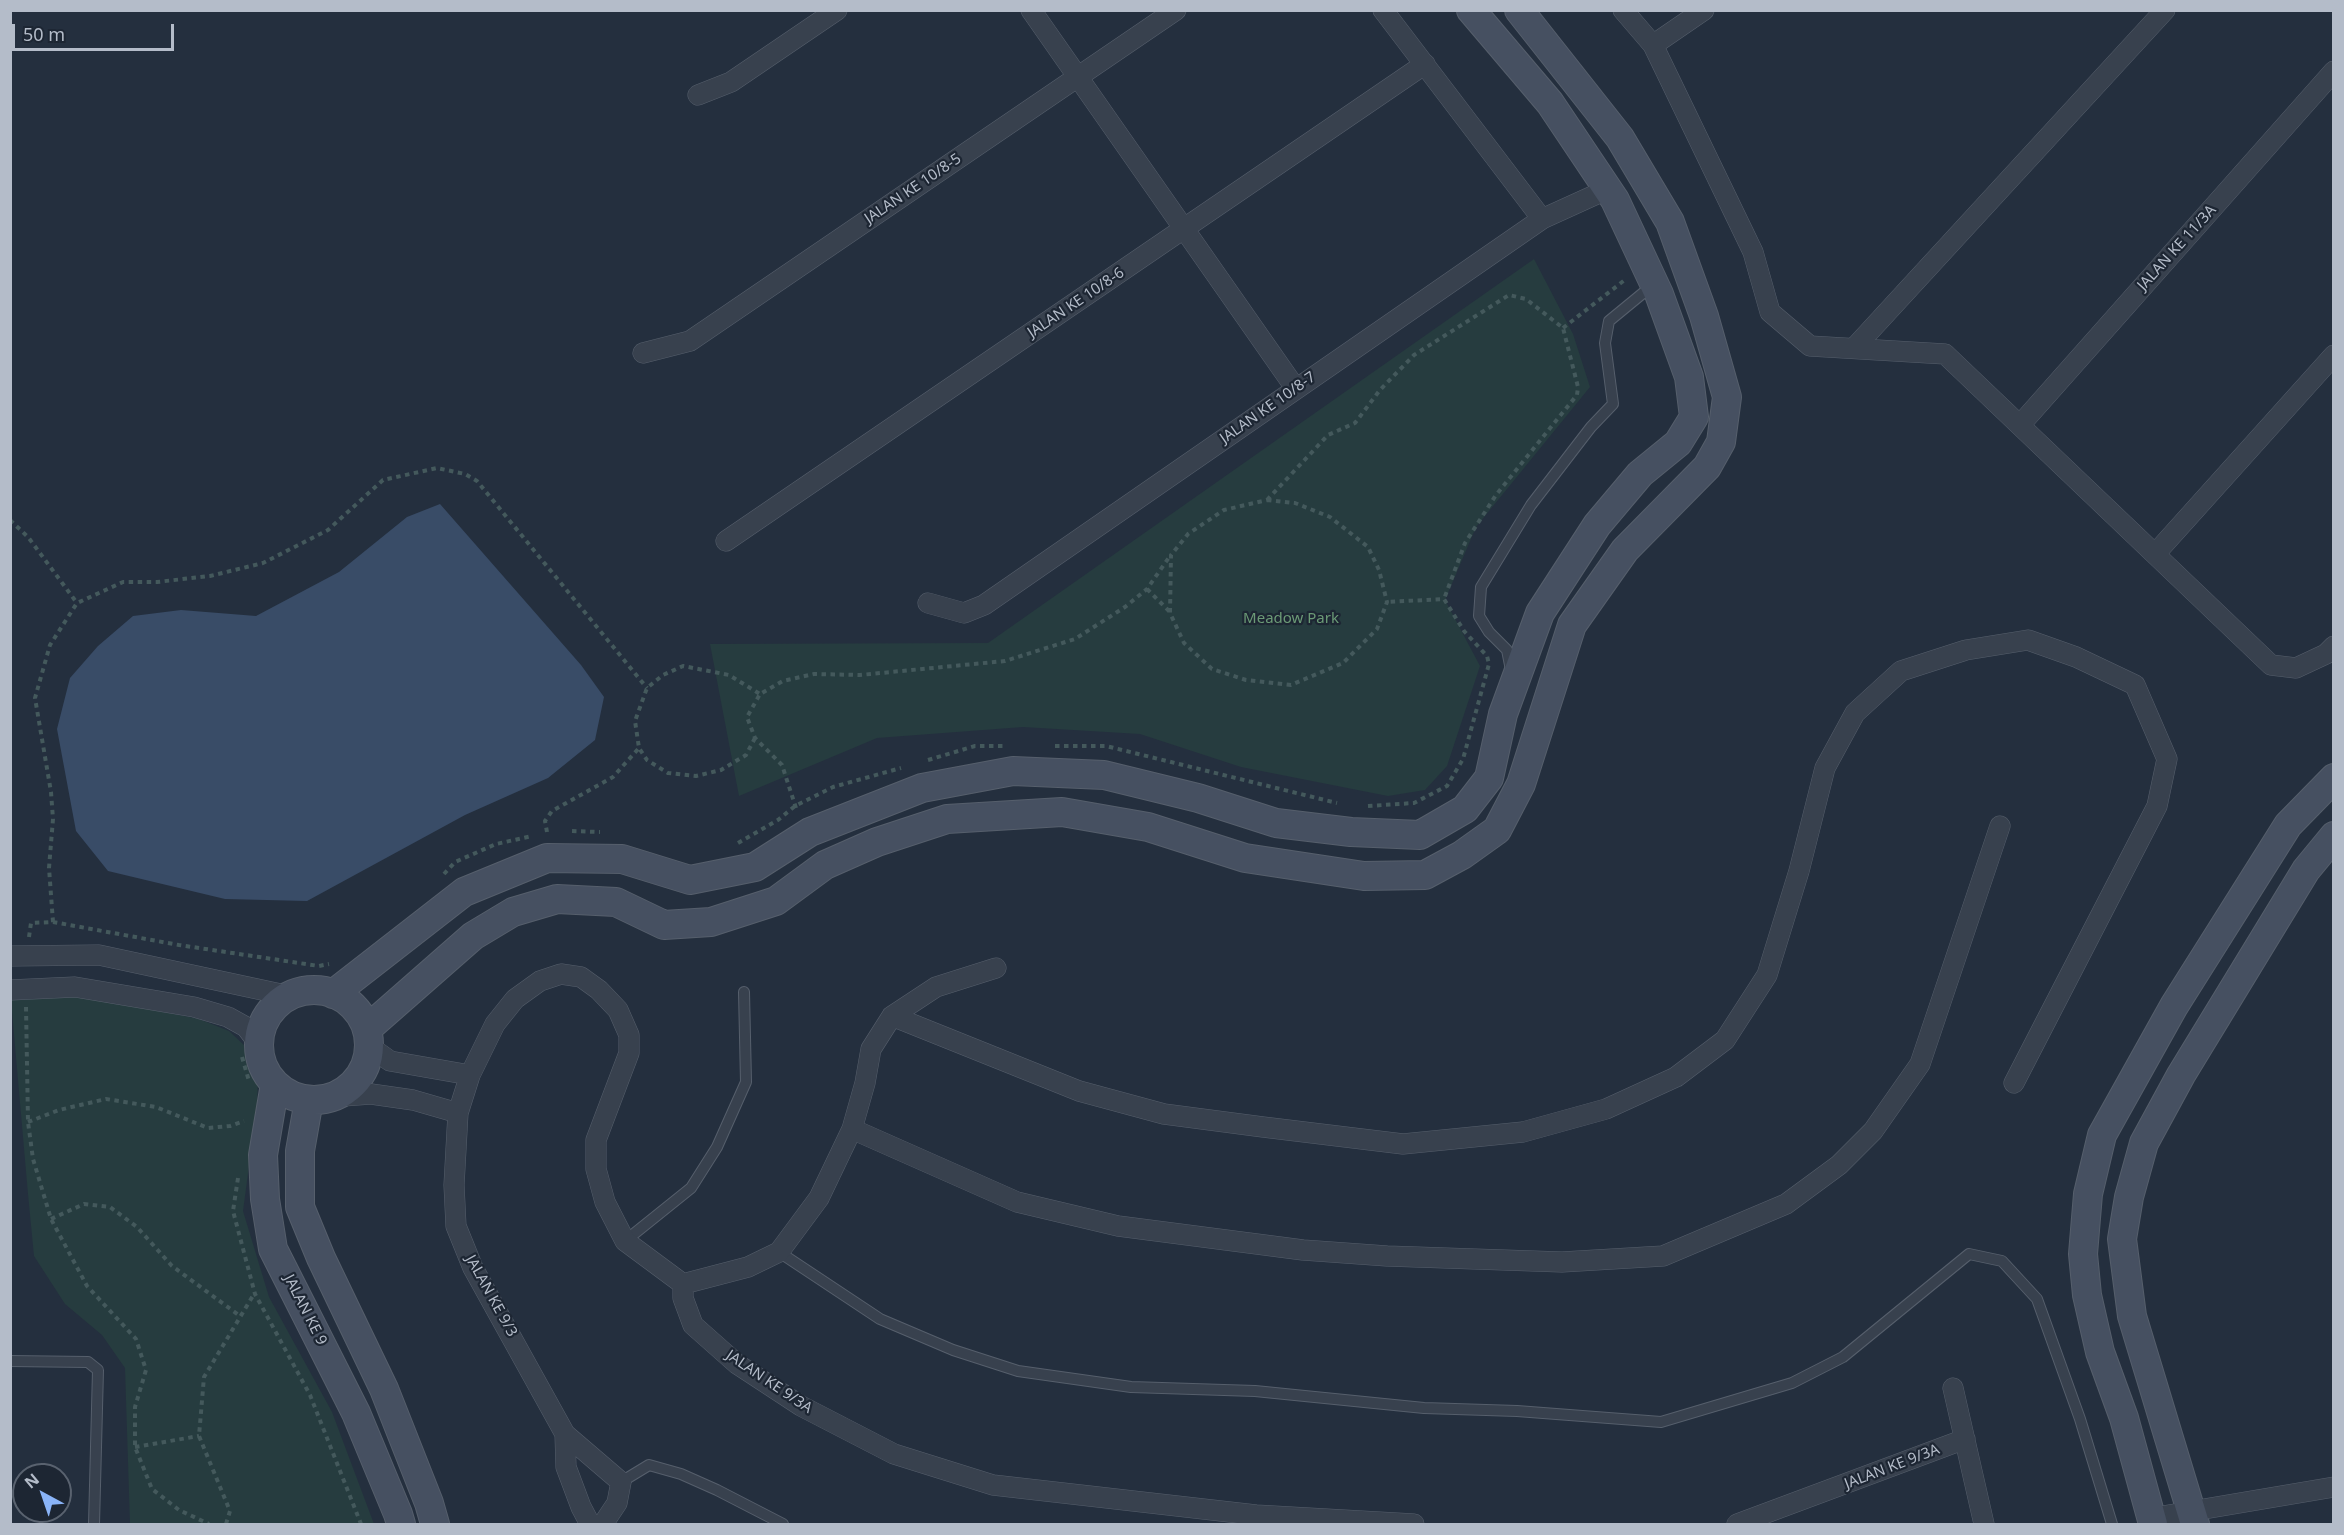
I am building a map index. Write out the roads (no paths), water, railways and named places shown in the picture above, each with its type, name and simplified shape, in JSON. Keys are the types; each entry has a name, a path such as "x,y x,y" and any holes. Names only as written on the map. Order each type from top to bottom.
{"street":[{"path":"698,95 730,82 837,10"},
{"path":"1030,10 1296,389"},
{"name":"JALAN KE 10/8-5","path":"643,353 690,341 1176,10"},
{"path":"1383,10 1542,219"},
{"path":"333,994 464,892 547,858 622,859 690,880 755,867 810,832 922,788 1013,771 1104,775 1198,798 1276,823 1351,832 1420,834 1465,809 1489,778 1503,714 1540,613 1597,525 1640,474 1678,443 1694,417 1689,377 1654,284 1608,189 1550,104 1471,10"},
{"path":"368,1038 472,936 513,912 557,899 616,902 664,925 711,922 776,901 825,866 877,842 947,819 1062,812 1148,827 1245,858 1364,876 1425,874 1462,855 1497,830 1521,784 1572,625 1625,550 1707,467 1721,442 1727,397 1704,316 1670,222 1620,138 1519,10"},
{"path":"1623,10 1653,45 1753,252 1770,312 1810,346 1945,354 2271,664 2296,668 2326,654 2334,646"},
{"path":"1653,45 1704,10"},
{"path":"1855,347 2164,10"},
{"name":"JALAN KE 10/8-6","path":"726,541 1425,64"},
{"name":"JALAN KE 11/3A","path":"2020,425 2334,71"},
{"name":"JALAN KE 10/8-7","path":"928,603 964,613 984,605 1542,219 1608,189"},
{"path":"2155,554 2334,355"},
{"path":"892,1016 1079,1091 1164,1114 1263,1127 1403,1144 1524,1132 1606,1109 1676,1077 1725,1040 1761,985 1767,975 1799,871 1825,768 1855,713 1901,671 1966,650 2028,640 2076,657 2134,686 2167,759 2157,806 2014,1083"},
{"path":"2334,778 2288,825 2174,1006 2102,1135 2088,1194 2083,1254 2086,1295 2100,1352 2124,1418 2152,1521 2192,1517 2230,1505 2334,1487"},
{"path":"852,1129 1017,1202 1118,1226 1303,1250 1387,1256 1562,1262 1663,1256 1786,1204 1839,1165 1873,1131 1920,1064 2001,826"},
{"path":"2192,1517 2132,1316 2122,1239 2129,1197 2144,1143 2181,1075 2306,870 2334,836"},
{"path":"10,956 99,955 290,996 311,991 333,994 348,1002 360,1014 368,1038 366,1063 358,1078 345,1090 319,1099"},
{"path":"19,989 75,987 194,1007 228,1017 246,1027 250,1049 263,1065 262,1088 296,1097 319,1099 371,1094 413,1100 458,1113 470,1075 495,1024 515,999 540,981 561,974 581,976 599,990 618,1010 629,1035 629,1053 596,1140 596,1168 605,1202 626,1241 682,1284 748,1267 779,1252 819,1198 852,1129 865,1083 871,1049 892,1016 936,987 996,968"},
{"path":"250,1049 268,1016 290,996"},
{"path":"368,1038 390,1061 470,1075"},
{"name":"JALAN KE 9","path":"262,1088 265,1198 273,1249 356,1413 400,1524"},
{"path":"319,1099 300,1151 300,1207 321,1258 384,1389 435,1524"},
{"name":"JALAN KE 9/3","path":"458,1113 454,1185 456,1226 473,1268 565,1434 621,1482"},
{"name":"JALAN KE 9/3A","path":"682,1284 683,1298 693,1325 737,1364 801,1406 894,1454 993,1485 1256,1515 1414,1524"},
{"path":"1953,1388 1984,1524"},
{"name":"JALAN KE 9/3","path":"565,1434 566,1467 581,1507 590,1524 593,1524"},
{"name":"JALAN KE 9/3A","path":"1737,1524 1965,1439"},
{"path":"603,1524 617,1503 621,1482"}],"lane":[{"path":"1514,685 1507,650 1489,632 1479,616 1481,587 1531,505 1591,427 1613,404 1605,343 1609,321 1654,284"},
{"path":"626,1241 692,1188 717,1147 746,1082 744,992"},
{"path":"779,1252 880,1319 952,1350 1018,1371 1131,1387 1255,1391 1424,1408 1661,1422 1792,1383 1843,1357 1969,1254 2002,1261 2037,1299 2080,1419 2112,1524"},
{"path":"10,1361 88,1362 98,1370 94,1524"},
{"path":"621,1482 649,1465 681,1474 783,1524"}],"water":[{"path":"440,504 581,665 604,697 595,740 548,778 465,815 307,901 225,899 108,871 76,831 57,729 70,678 98,646 133,616 181,610 256,616 339,572 407,517"}],"park label":[{"name":"Meadow Park","path":"1291,619"}]}
